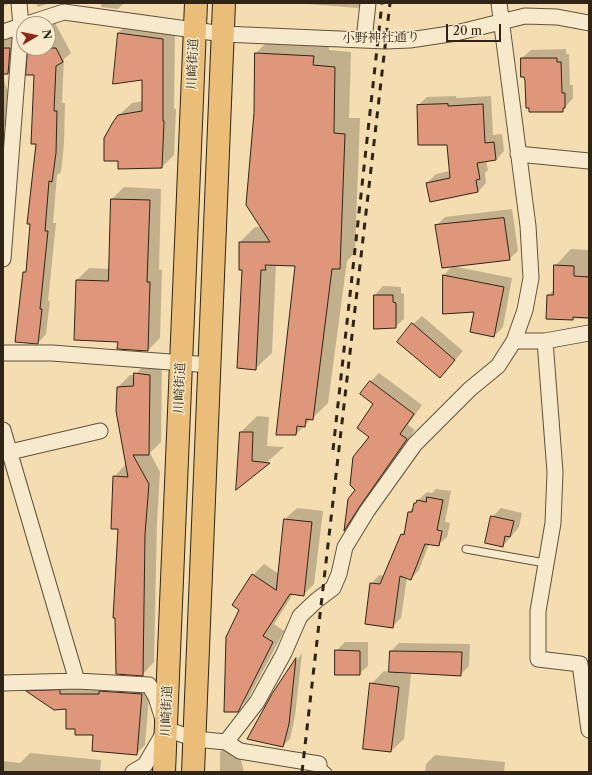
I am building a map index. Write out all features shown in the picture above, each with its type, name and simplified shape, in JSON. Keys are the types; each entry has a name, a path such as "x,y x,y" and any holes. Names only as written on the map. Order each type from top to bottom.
{"main road":[{"name":"川崎街道","path":"164,772 196,3"},
{"path":"193,772 224,3"}],"street":[{"path":"19,3 22,16"},
{"path":"364,40 368,3"},
{"path":"226,742 257,702 284,653 300,616 333,588 339,574 345,546 375,499 415,444 470,389 498,366 514,340 525,310 531,278 528,226 498,3"},
{"path":"44,16 65,7"},
{"name":"小野神社通り","path":"65,7 223,34 364,40 410,40 456,33 525,16 589,22"},
{"path":"3,32 16,28"},
{"path":"3,251 8,139 20,56"},
{"path":"518,154 589,161"},
{"path":"514,340 545,341 589,333"},
{"path":"545,341 555,472 553,523 538,611 538,659 580,664 589,730"},
{"path":"3,353 52,353 210,365"},
{"path":"3,430 77,681"},
{"path":"10,452 100,431"},
{"path":"3,683 77,681 149,685 156,697 166,729 145,765 133,772"},
{"path":"166,729 195,740 226,742 240,751 324,768"}],"lane":[{"path":"466,549 545,563"}],"building":[{"path":"118,33 163,39 164,121 162,168 118,169 118,161 104,161 104,138 118,115 142,111 142,80 113,84"},
{"path":"3,48 10,48 8,74 3,74"},
{"path":"56,48 63,62 56,66 54,111 57,111 56,153 52,182 49,181 45,231 48,231 38,344 15,342 23,272 26,272 30,224 27,224 36,144 31,144 34,75 26,75 27,56 56,56"},
{"path":"255,53 314,56 313,65 335,67 334,133 345,134 340,269 332,269 313,420 306,419 305,427 297,426 296,435 276,435 295,266 265,265 266,270 261,270 256,370 237,368 242,270 239,270 239,242 270,242 246,205 254,113"},
{"path":"521,58 557,58 557,62 561,62 562,93 565,93 565,108 563,108 563,112 529,112 529,108 526,108 525,81 524,77 521,77"},
{"path":"448,104 448,106 483,104 485,143 494,142 496,160 477,163 480,179 476,180 478,192 430,202 426,183 450,178 447,145 418,145 417,105"},
{"path":"111,199 150,200 147,282 150,282 148,351 117,349 118,342 74,340 76,280 108,281"},
{"path":"504,218 510,260 442,268 435,225"},
{"path":"554,265 574,266 574,276 589,277 589,318 573,317 573,320 546,319 547,295 553,295"},
{"path":"443,275 504,287 494,337 470,332 474,312 443,314"},
{"path":"374,295 393,295 393,302 396,303 396,328 374,329"},
{"path":"412,323 455,360 440,378 397,342"},
{"path":"134,373 150,375 149,455 133,455 149,484 145,534 143,676 116,674 115,618 113,618 118,529 111,529 113,476 128,477 116,411 117,387 133,386"},
{"path":"370,381 414,414 400,434 407,439 344,531 348,499 355,490 350,485 353,457 369,437 357,428 373,404 360,394"},
{"path":"240,432 253,432 252,461 270,463 236,490"},
{"path":"427,497 443,500 437,530 442,531 439,546 425,544 411,580 400,576 393,628 365,624 370,583 380,584 401,534 404,535 408,512 412,512 414,503 416,503 417,500 426,502"},
{"path":"491,516 514,521 510,537 505,536 503,547 485,543"},
{"path":"284,519 312,522 304,596 290,594 263,636 273,642 238,712 224,712 226,637 239,610 232,605 252,574 276,590"},
{"path":"335,650 360,651 360,675 335,675"},
{"path":"390,651 462,652 461,676 389,672"},
{"path":"296,658 289,724 283,747 247,739 272,694"},
{"path":"370,683 399,687 391,752 363,749"},
{"path":"60,690 60,694 99,694 99,691 142,694 137,755 92,751 93,735 75,735 75,729 66,729 66,709 54,710 26,691"}],"railway":[{"path":"333,450 382,3"},
{"path":"302,772 390,3"}]}
